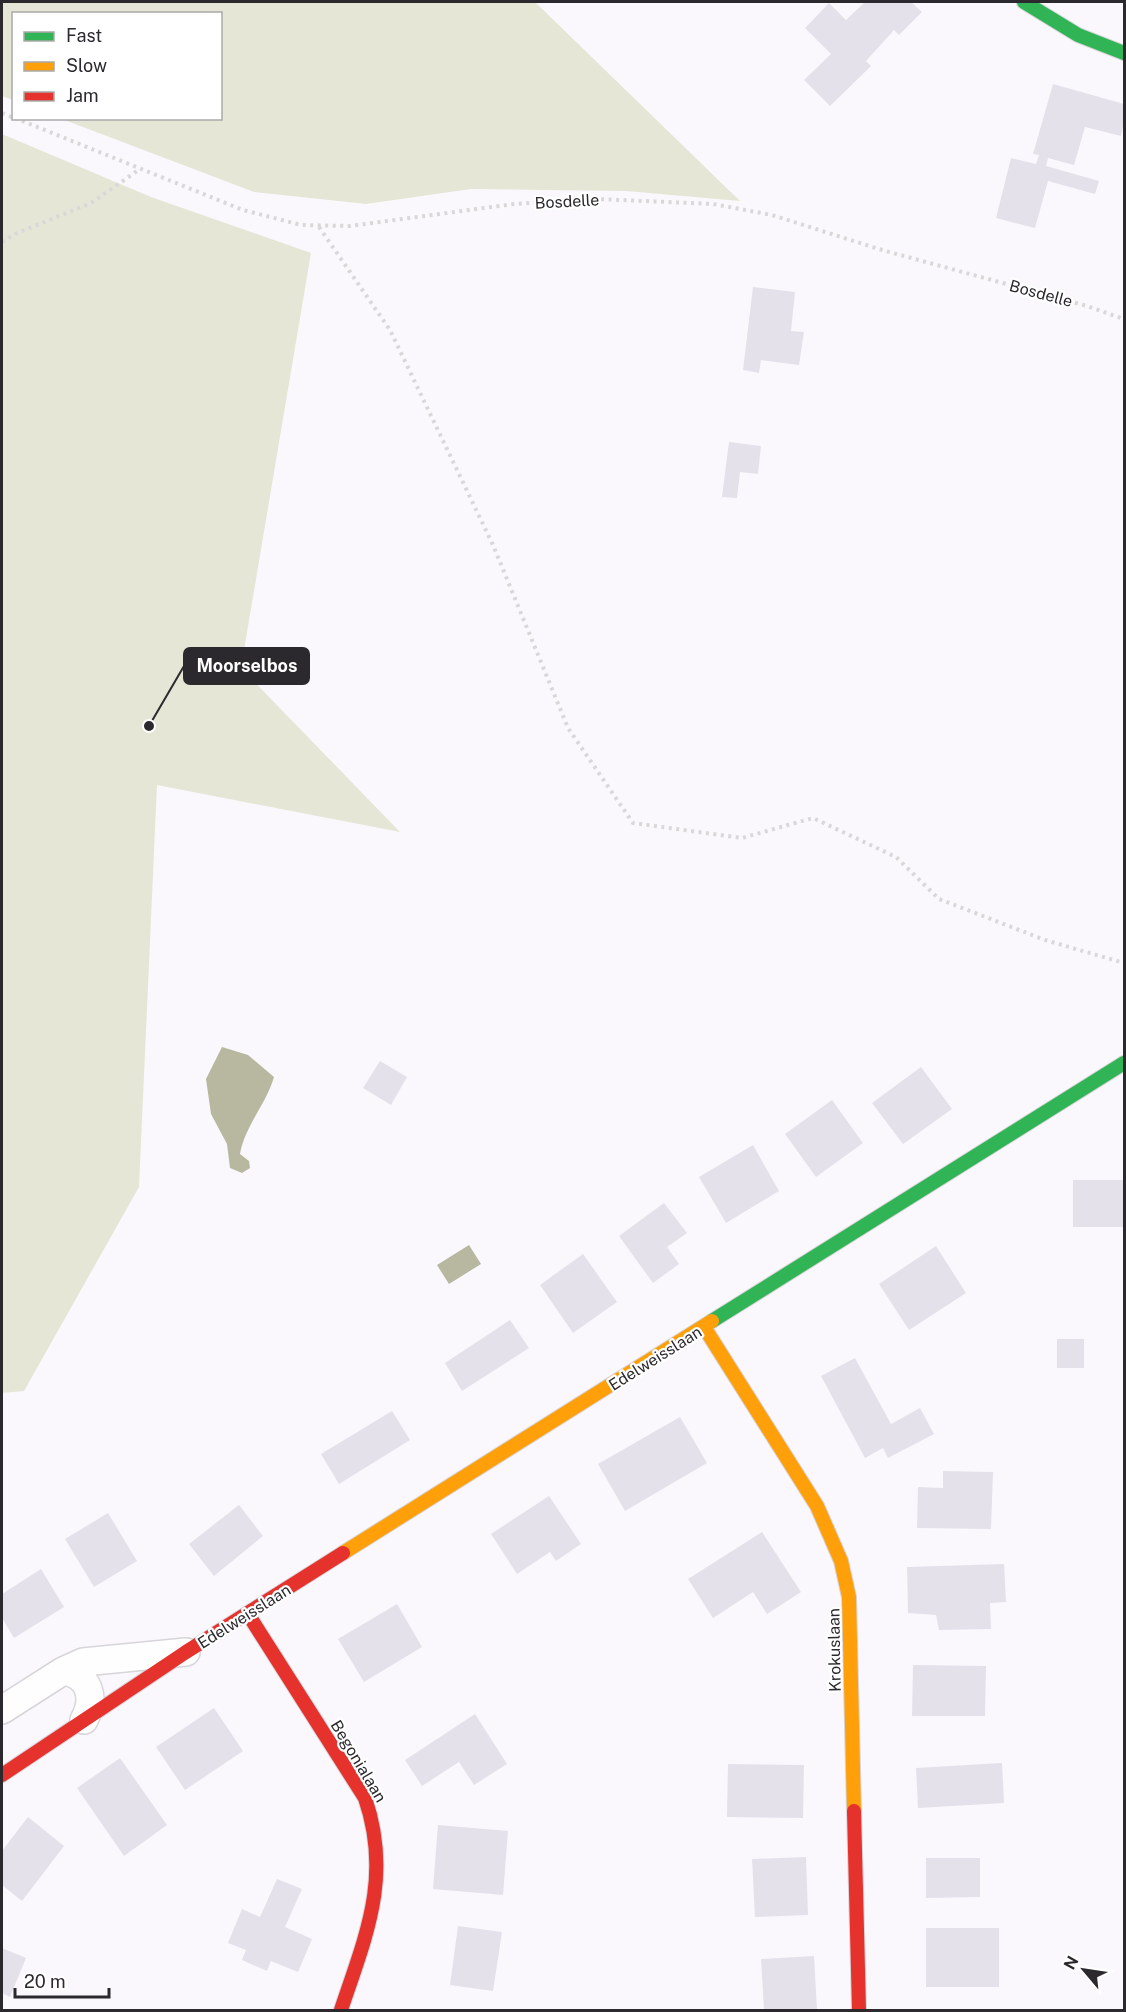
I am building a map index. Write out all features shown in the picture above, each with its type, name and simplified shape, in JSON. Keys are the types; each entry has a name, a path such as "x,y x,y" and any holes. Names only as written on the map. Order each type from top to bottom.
{"street":[{"path":"1024,2 1078,35 1125,53"},
{"name":"Edelweisslaan","path":"2,1775 13,1756 84,1720 186,1652 1125,1063"},
{"name":"Krokuslaan","path":"704,1328 817,1506 832,1536 845,1575 849,1597 859,2010"},
{"name":"Begonialaan","path":"248,1614 365,1798 375,1822 379,1854 376,1891 341,2010"},
{"name":"Edelweisslaan","path":"2,1710 63,1671 94,1659 186,1652"},
{"path":"63,1671 79,1675 90,1688 91,1704 84,1720"}],"path":[{"name":"Bosdelle","path":"19,120 243,210 277,221 319,227 350,226 514,204 577,200 637,199 712,204 772,215 1125,319"},
{"path":"2,242 15,234 91,203 140,169"},
{"path":"319,227 390,330 493,545 568,728 633,823 742,838 813,818 896,857 939,899 1045,940 1125,963"}],"shaded area":[{"path":"2,2 535,2 740,201 626,191 471,189 366,204 254,192 65,120 222,120 222,12 12,12 12,100 2,96"},
{"path":"2,134 151,197 311,253 241,668 400,832 157,785 139,1187 24,1391 2,1393"},
{"path":"222,1047 248,1055 274,1077 246,1134 240,1154 249,1161 250,1168 242,1173 230,1168 227,1144 211,1114 206,1079"},
{"path":"469,1245 481,1264 449,1284 437,1265"}],"building":[{"path":"865,2 911,2 922,12 899,35 894,30 866,61 871,66 830,106 804,80 831,54 805,28 829,3 846,20"},
{"path":"1053,84 1124,104 1121,136 1085,127 1074,165 1048,158 1046,166 1099,181 1095,194 1048,181 1035,228 996,218 1011,158 1036,164 1039,155 1033,154"},
{"path":"753,287 795,292 791,331 804,332 799,365 761,360 759,373 743,370"},
{"path":"729,442 761,446 758,474 740,472 737,498 722,497"},
{"path":"380,1061 407,1077 391,1105 363,1088"},
{"path":"921,1067 952,1109 903,1144 872,1103"},
{"path":"832,1100 863,1143 816,1177 785,1134"},
{"path":"753,1145 779,1191 726,1223 699,1177"},
{"path":"1073,1180 1124,1180 1124,1227 1073,1227"},
{"path":"664,1203 687,1233 667,1247 679,1264 653,1283 619,1236"},
{"path":"936,1246 966,1293 909,1330 879,1284"},
{"path":"583,1254 617,1302 573,1333 540,1285"},
{"path":"510,1320 529,1348 462,1391 445,1363"},
{"path":"1057,1339 1084,1339 1084,1368 1057,1368"},
{"path":"855,1358 891,1424 920,1408 934,1434 888,1458 883,1448 865,1458 821,1376"},
{"path":"392,1411 410,1440 339,1484 321,1454"},
{"path":"680,1417 707,1463 625,1511 598,1464"},
{"path":"943,1471 993,1472 991,1529 917,1528 918,1487 943,1488"},
{"path":"549,1496 581,1544 556,1561 550,1552 517,1574 491,1534"},
{"path":"239,1505 263,1536 214,1576 189,1544"},
{"path":"108,1513 137,1561 94,1587 65,1539"},
{"path":"762,1532 801,1592 767,1614 753,1592 713,1618 688,1579"},
{"path":"1004,1564 1006,1602 990,1603 991,1629 939,1630 936,1615 908,1613 907,1567"},
{"path":"41,1569 64,1607 14,1638 2,1618 2,1594"},
{"path":"397,1604 422,1647 364,1682 338,1639"},
{"path":"913,1665 986,1666 985,1716 912,1716"},
{"path":"214,1708 243,1751 185,1790 156,1747"},
{"path":"475,1714 507,1764 474,1785 459,1762 422,1786 405,1760"},
{"path":"120,1758 167,1825 124,1856 77,1788"},
{"path":"1002,1763 1004,1803 918,1808 916,1768"},
{"path":"728,1764 804,1765 803,1818 727,1817"},
{"path":"28,1817 64,1846 22,1901 2,1885 2,1851"},
{"path":"438,1825 508,1831 503,1895 433,1889"},
{"path":"806,1857 808,1915 755,1917 752,1859"},
{"path":"926,1858 980,1858 980,1897 926,1898"},
{"path":"277,1879 302,1889 285,1927 312,1939 298,1972 271,1961 267,1971 242,1960 246,1950 228,1943 242,1909 260,1917"},
{"path":"458,1926 502,1932 493,1991 450,1985"},
{"path":"926,1928 999,1928 999,1987 926,1987"},
{"path":"2,1948 26,1958 10,1997 2,1993"},
{"path":"814,1956 817,2010 764,2010 761,1959"}],"traffic: fast":[{"path":"1024,2 1078,35 1124,53"},
{"path":"712,1321 1124,1063"}],"traffic: slow":[{"path":"343,1553 712,1321"},
{"path":"704,1327 817,1506 841,1561 849,1597 854,1811"}],"traffic: jam":[{"path":"2,1775 186,1652 343,1553"},
{"path":"248,1614 365,1798 373,1827 376,1880 372,1906 367,1931 341,2010"},
{"path":"854,1811 859,2010"}],"place":[{"name":"Moorselbos","path":"149,726"}]}
